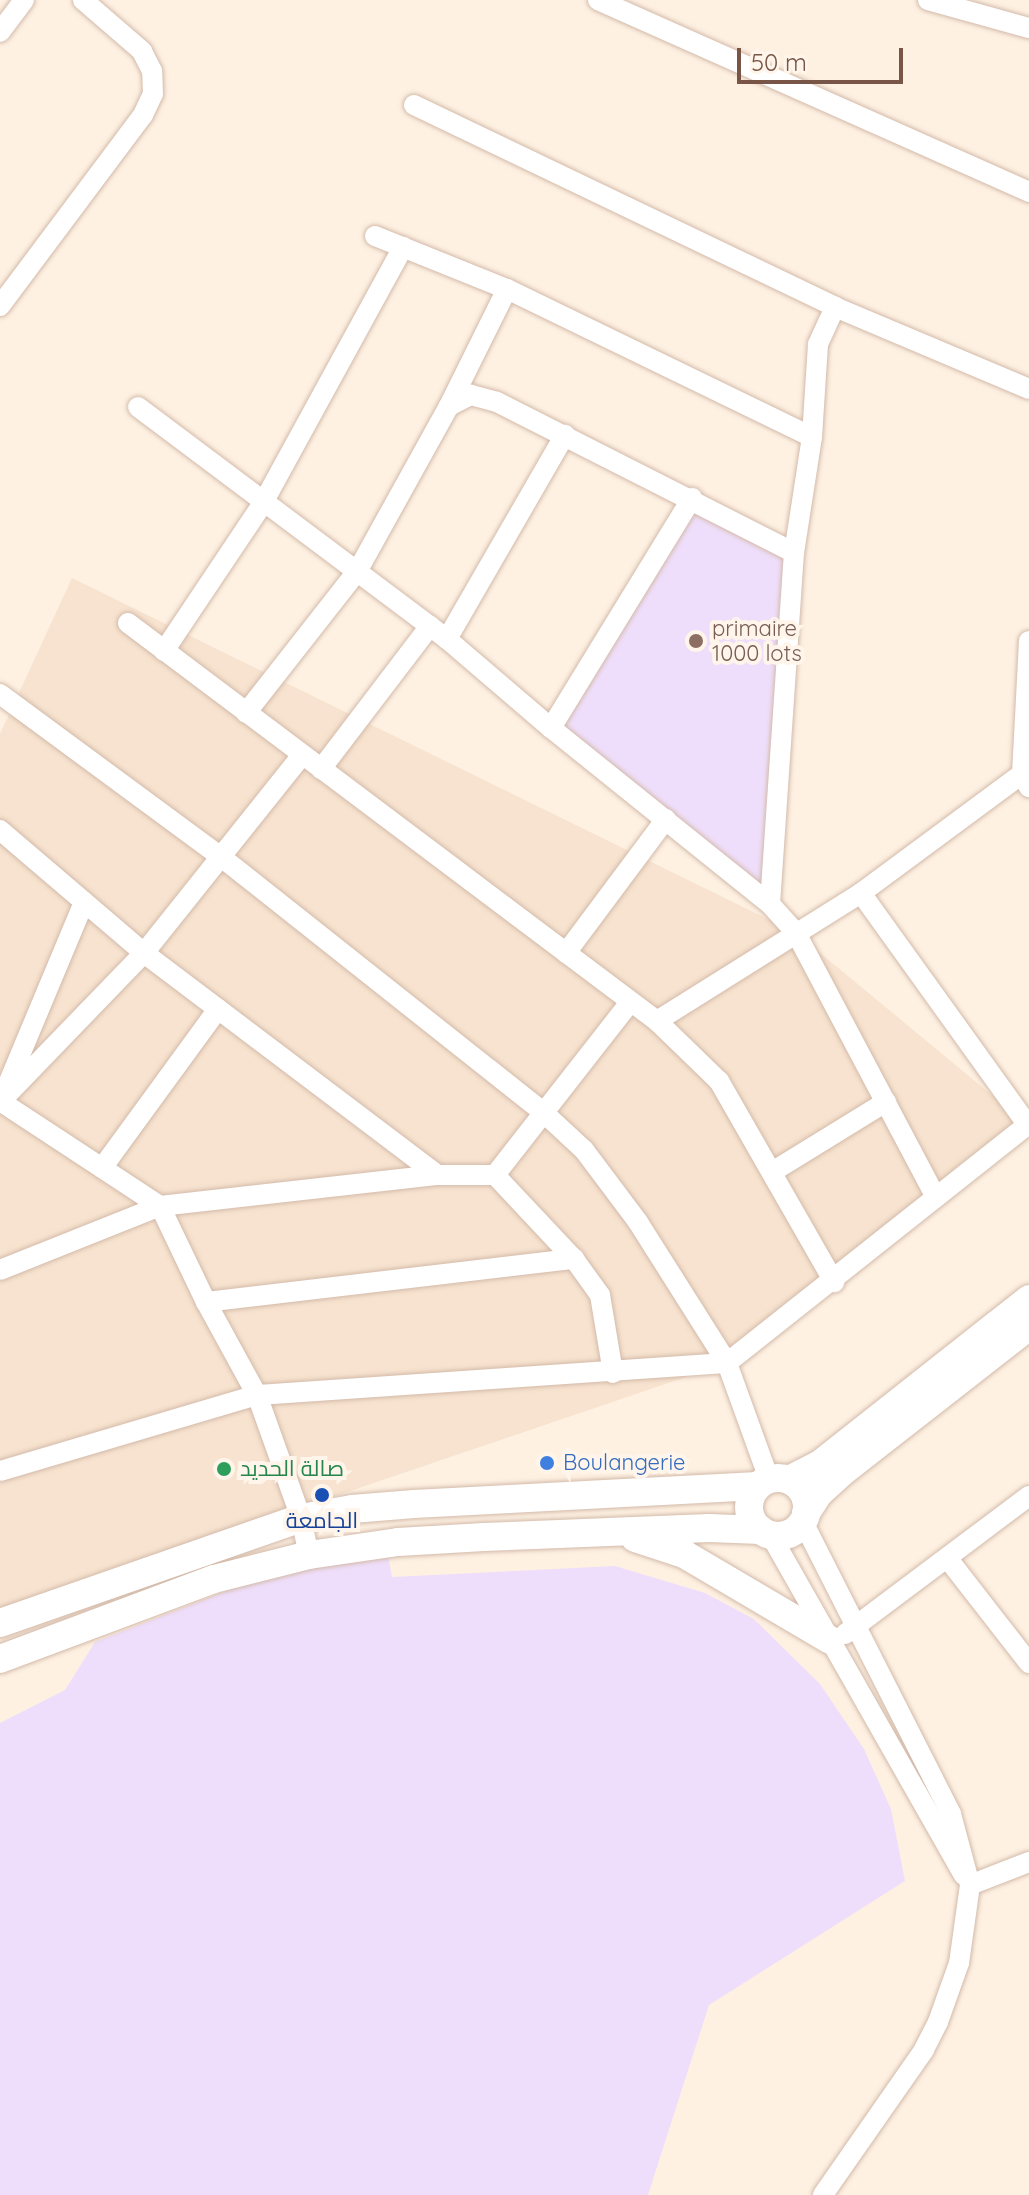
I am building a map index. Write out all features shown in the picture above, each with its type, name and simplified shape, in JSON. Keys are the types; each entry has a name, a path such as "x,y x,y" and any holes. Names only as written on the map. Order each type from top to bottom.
{"street":[{"path":"0,32 24,0"},
{"path":"0,306 143,115 153,94 152,71 142,51 83,0"},
{"path":"598,0 1029,192"},
{"path":"928,0 1029,28"},
{"path":"414,105 835,307 1029,389"},
{"path":"375,236 507,289 812,437"},
{"path":"164,651 263,503 403,247"},
{"path":"246,713 358,570 449,406 507,289"},
{"path":"770,904 794,553 812,437 818,344 835,307"},
{"path":"449,406 471,395 497,402 692,498 794,553"},
{"path":"138,407 447,639 551,728 770,904 796,933 935,1195"},
{"path":"447,639 565,435"},
{"path":"551,728 692,498"},
{"path":"128,623 657,1021 719,1081 834,1282"},
{"path":"321,769 430,626"},
{"path":"657,1021 861,893 1026,781 1029,641"},
{"path":"0,694 220,856 543,1112 584,1150 611,1183 727,1363 772,1482"},
{"path":"0,1102 144,953 302,755"},
{"path":"566,953 666,819"},
{"path":"0,830 144,953 438,1175"},
{"path":"0,1471 257,1395 727,1363 834,1282 935,1195 1028,1125 861,893"},
{"path":"0,1102 84,902"},
{"path":"495,1175 630,1002"},
{"path":"102,1168 218,1009"},
{"path":"0,1102 160,1206 206,1302 257,1395 301,1518 309,1555"},
{"path":"772,1172 886,1102"},
{"path":"0,1270 160,1206 438,1175 495,1175 574,1259 600,1295 613,1373"},
{"path":"206,1302 574,1259"},
{"path":"0,1623 301,1518 352,1509 414,1504 690,1493 772,1482 827,1459 1029,1299"},
{"path":"0,1659 214,1579 309,1555 398,1542 615,1532 788,1534 804,1517 819,1493 846,1469 1029,1326"},
{"path":"772,1482 804,1493 804,1517 843,1635 944,1845 970,1885 959,1963 938,2022 924,2050 823,2195"},
{"path":"772,1482 749,1504 750,1514 843,1635"},
{"path":"843,1635 1028,1498"},
{"path":"615,1532 684,1554 843,1635"},
{"path":"948,1559 1029,1663"},
{"path":"970,1885 1029,1862"}],"shaded area":[{"name":"primaire 1000 lots","path":"692,498 794,553 770,904 551,728"},
{"path":"72,578 796,933 1028,1125 727,1363 0,1610 0,734"},
{"path":"388,1554 392,1577 615,1566 705,1593 754,1619 820,1684 864,1749 891,1809 905,1881 709,2005 648,2195 0,2195 0,1723 65,1690 95,1642 278,1571"}],"place":[{"name":"primaire 1000 lots","path":"696,641"},
{"name":"Boulangerie","path":"547,1463"},
{"name":"صالة الحديد","path":"224,1469"},
{"name":"الجامعة","path":"322,1495"}]}
